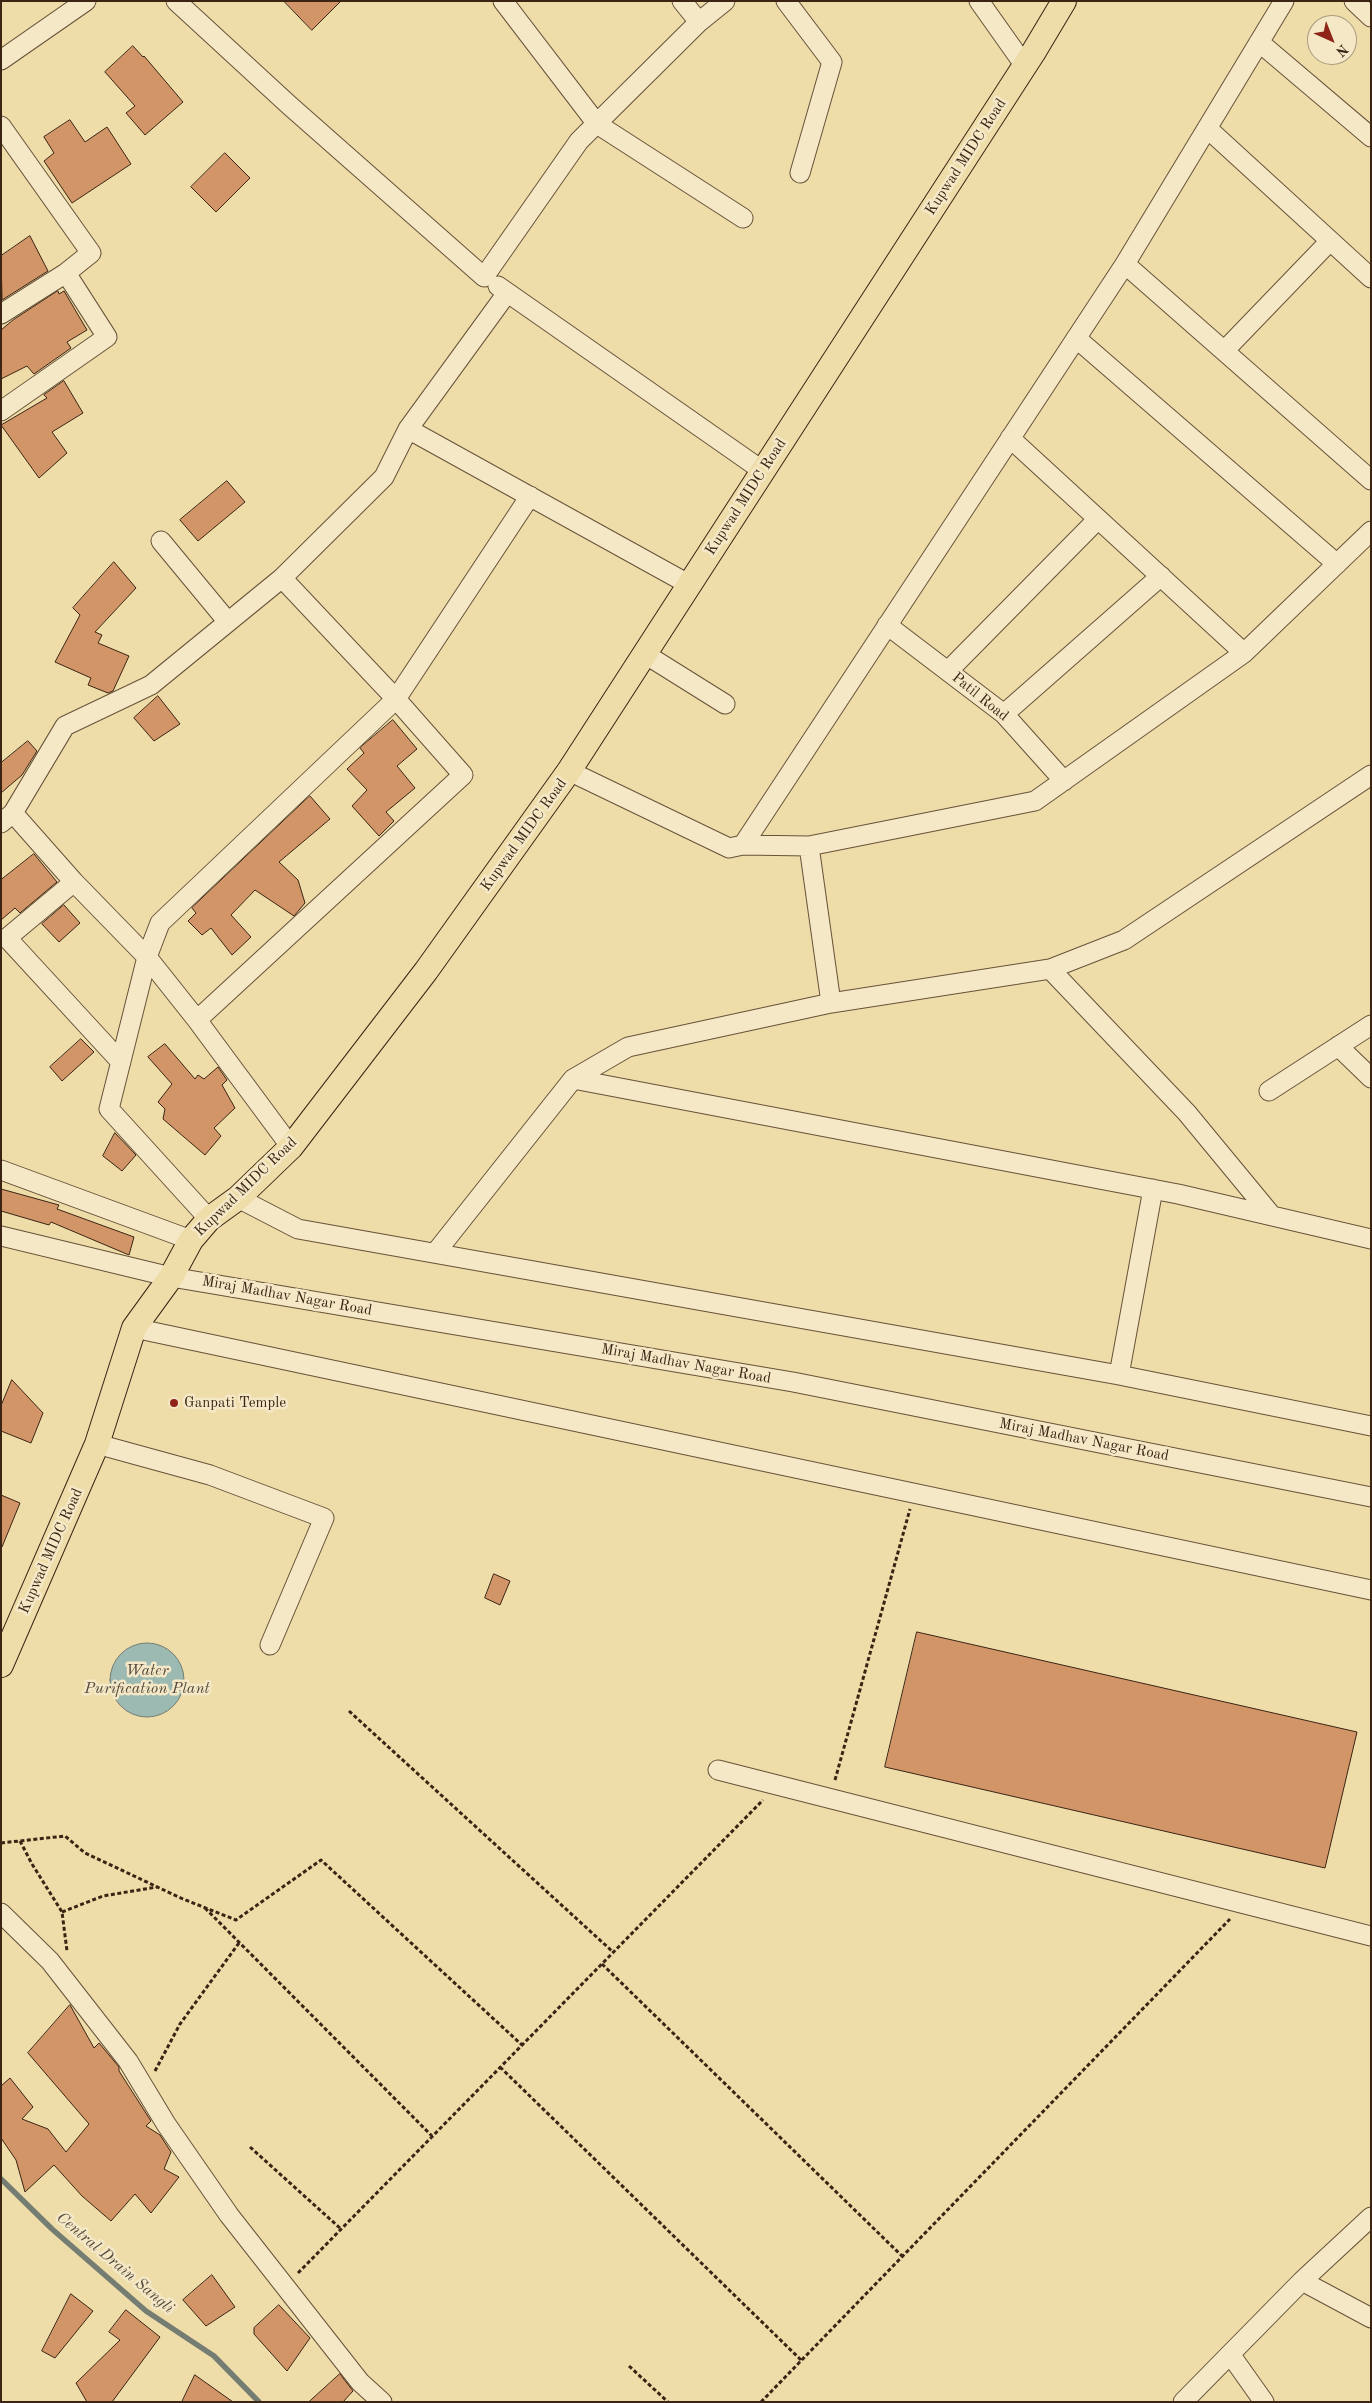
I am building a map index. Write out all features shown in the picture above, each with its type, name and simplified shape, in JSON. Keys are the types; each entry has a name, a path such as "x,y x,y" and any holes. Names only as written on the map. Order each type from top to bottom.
{"main road":[{"name":"Kupwad MIDC Road","path":"1,1664 97,1444 134,1328 171,1277 191,1240 209,1219 238,1198 291,1147 426,972 569,771 1025,66 1064,1"}],"street":[{"path":"1,60 86,1"},
{"path":"176,1 289,105 484,277 763,472"},
{"path":"503,1 597,124 743,218"},
{"path":"682,1 699,22"},
{"path":"484,277 579,141 699,22 725,1"},
{"path":"786,1 832,62 800,173"},
{"path":"979,1 1025,66"},
{"path":"743,845 1125,264 1284,1"},
{"path":"1354,1 1371,17"},
{"path":"1259,42 1371,137"},
{"path":"1,126 91,253 66,273 1,314"},
{"path":"1207,128 1371,278"},
{"path":"1224,351 1330,241"},
{"path":"1125,264 1371,480"},
{"path":"1,410 107,337 66,273"},
{"path":"291,1147 197,1020 147,957 74,882 7,818 65,726 150,685 282,578 384,477 408,429 507,293"},
{"path":"1076,338 1337,564"},
{"path":"408,429 690,585"},
{"path":"1010,438 1244,653"},
{"path":"209,1219 109,1109 147,957 160,923 396,699 530,496"},
{"path":"948,670 1098,519"},
{"path":"569,771 728,848 743,845 809,846 1035,802 1244,653 1371,531"},
{"path":"161,541 228,622"},
{"path":"1004,714 1161,576"},
{"path":"197,1020 464,775 396,699 282,578"},
{"name":"Patil Road","path":"887,625 1004,714 1064,781"},
{"path":"645,654 725,704"},
{"path":"436,1252 573,1079 628,1047 831,1003 1050,969 1124,940 1371,775"},
{"path":"809,846 831,1003"},
{"path":"74,882 7,938 121,1062"},
{"path":"1050,969 1187,1113 1272,1216"},
{"path":"1269,1091 1371,1025"},
{"path":"1338,1046 1371,1078"},
{"path":"573,1079 1153,1189 1371,1240"},
{"path":"1,1170 191,1240"},
{"path":"1119,1375 1153,1189"},
{"path":"238,1198 298,1229 436,1252 1119,1375 1371,1426"},
{"name":"Miraj Madhav Nagar Road","path":"1,1236 171,1277 793,1382 1371,1497"},
{"path":"134,1328 1371,1590"},
{"path":"97,1444 210,1475 324,1518 270,1645"},
{"path":"718,1770 1371,1936"},
{"path":"1,1913 57,1970 128,2061 166,2124 229,2215 360,2382 382,2402"},
{"path":"1183,2402 1302,2281 1371,2217"},
{"path":"1302,2281 1371,2318"},
{"path":"1230,2354 1264,2402"}],"path":[{"path":"833,1789 914,1494"},
{"path":"349,1711 613,1952"},
{"path":"285,2286 778,1785"},
{"path":"1,1842 65,1836 85,1853 236,1920 321,1860 522,2045"},
{"path":"20,1841 62,1912 67,1955 57,1970"},
{"path":"62,1912 103,1896 158,1887"},
{"path":"761,2402 1244,1904"},
{"path":"203,1906 432,2136"},
{"path":"146,2090 180,2024 239,1942"},
{"path":"602,1964 902,2256"},
{"path":"500,2067 801,2360"},
{"path":"250,2147 341,2229"},
{"path":"629,2366 668,2402"}],"water":[{"name":"Water Purification Plant","path":"147,1643 161,1646 173,1654 181,1666 184,1680 181,1694 173,1706 161,1714 147,1717 133,1714 121,1706 113,1694 110,1680 113,1666 121,1654 133,1646"}],"building":[{"path":"284,1 341,1 312,30"},
{"path":"133,46 144,56 183,102 145,135 126,113 135,106 105,72"},
{"path":"70,120 85,142 107,127 131,164 72,203 44,161 54,153 44,137"},
{"path":"225,153 250,178 216,212 191,187"},
{"path":"30,236 48,271 2,300 1,256"},
{"path":"58,291 59,294 64,291 87,330 67,342 71,348 34,374 27,366 1,379 1,330"},
{"path":"64,381 83,413 52,432 67,453 39,478 1,425 47,398 44,395"},
{"path":"227,481 245,502 198,541 180,520"},
{"path":"114,562 136,588 95,632 102,635 98,643 129,656 113,691 108,693 88,685 91,678 55,662 80,615 73,608"},
{"path":"158,696 180,724 154,741 134,718"},
{"path":"393,720 417,749 397,766 415,788 386,812 394,821 379,836 352,806 367,790 347,769 364,753 360,748"},
{"path":"28,741 37,751 22,775 1,793 1,763"},
{"path":"310,796 330,819 279,862 298,880 305,903 294,916 255,890 231,915 251,937 232,955 211,928 202,935 188,921 196,913 192,908"},
{"path":"34,854 57,882 20,913 15,908 1,920 1,880"},
{"path":"64,905 80,923 59,942 42,924"},
{"path":"81,1039 94,1052 62,1081 50,1067"},
{"path":"165,1044 195,1079 198,1075 204,1079 218,1067 227,1080 222,1085 235,1108 214,1128 221,1136 205,1155 163,1119 165,1109 158,1102 172,1084 148,1057"},
{"path":"115,1133 136,1155 122,1171 103,1156"},
{"path":"1,1189 59,1205 57,1209 134,1237 129,1255 51,1222 49,1225 1,1211"},
{"path":"12,1380 43,1413 31,1443 1,1431 1,1406"},
{"path":"1,1495 20,1503 2,1547 1,1547"},
{"path":"494,1574 510,1581 500,1605 485,1598"},
{"path":"917,1632 1357,1732 1325,1868 885,1767"},
{"path":"70,2005 94,2048 99,2043 119,2067 119,2071 151,2121 146,2126 160,2135 171,2152 164,2169 179,2177 151,2213 135,2194 111,2221 82,2196 54,2165 25,2192 16,2160 1,2138 1,2086 10,2078 33,2107 22,2119 48,2129 66,2152 89,2124 28,2053"},
{"path":"212,2275 235,2307 206,2326 183,2300"},
{"path":"71,2294 93,2311 55,2358 42,2351"},
{"path":"279,2305 310,2338 287,2371 254,2334 254,2328"},
{"path":"126,2310 160,2337 112,2402 87,2402 76,2383 120,2340 109,2332"},
{"path":"340,2374 353,2391 343,2402 309,2402"},
{"path":"195,2375 233,2402 182,2402"}],"waterway":[{"name":"Central Drain Sangli","path":"1,2179 52,2229 146,2311 214,2356 259,2402"}],"place":[{"name":"Ganpati Temple","path":"174,1403"}]}
